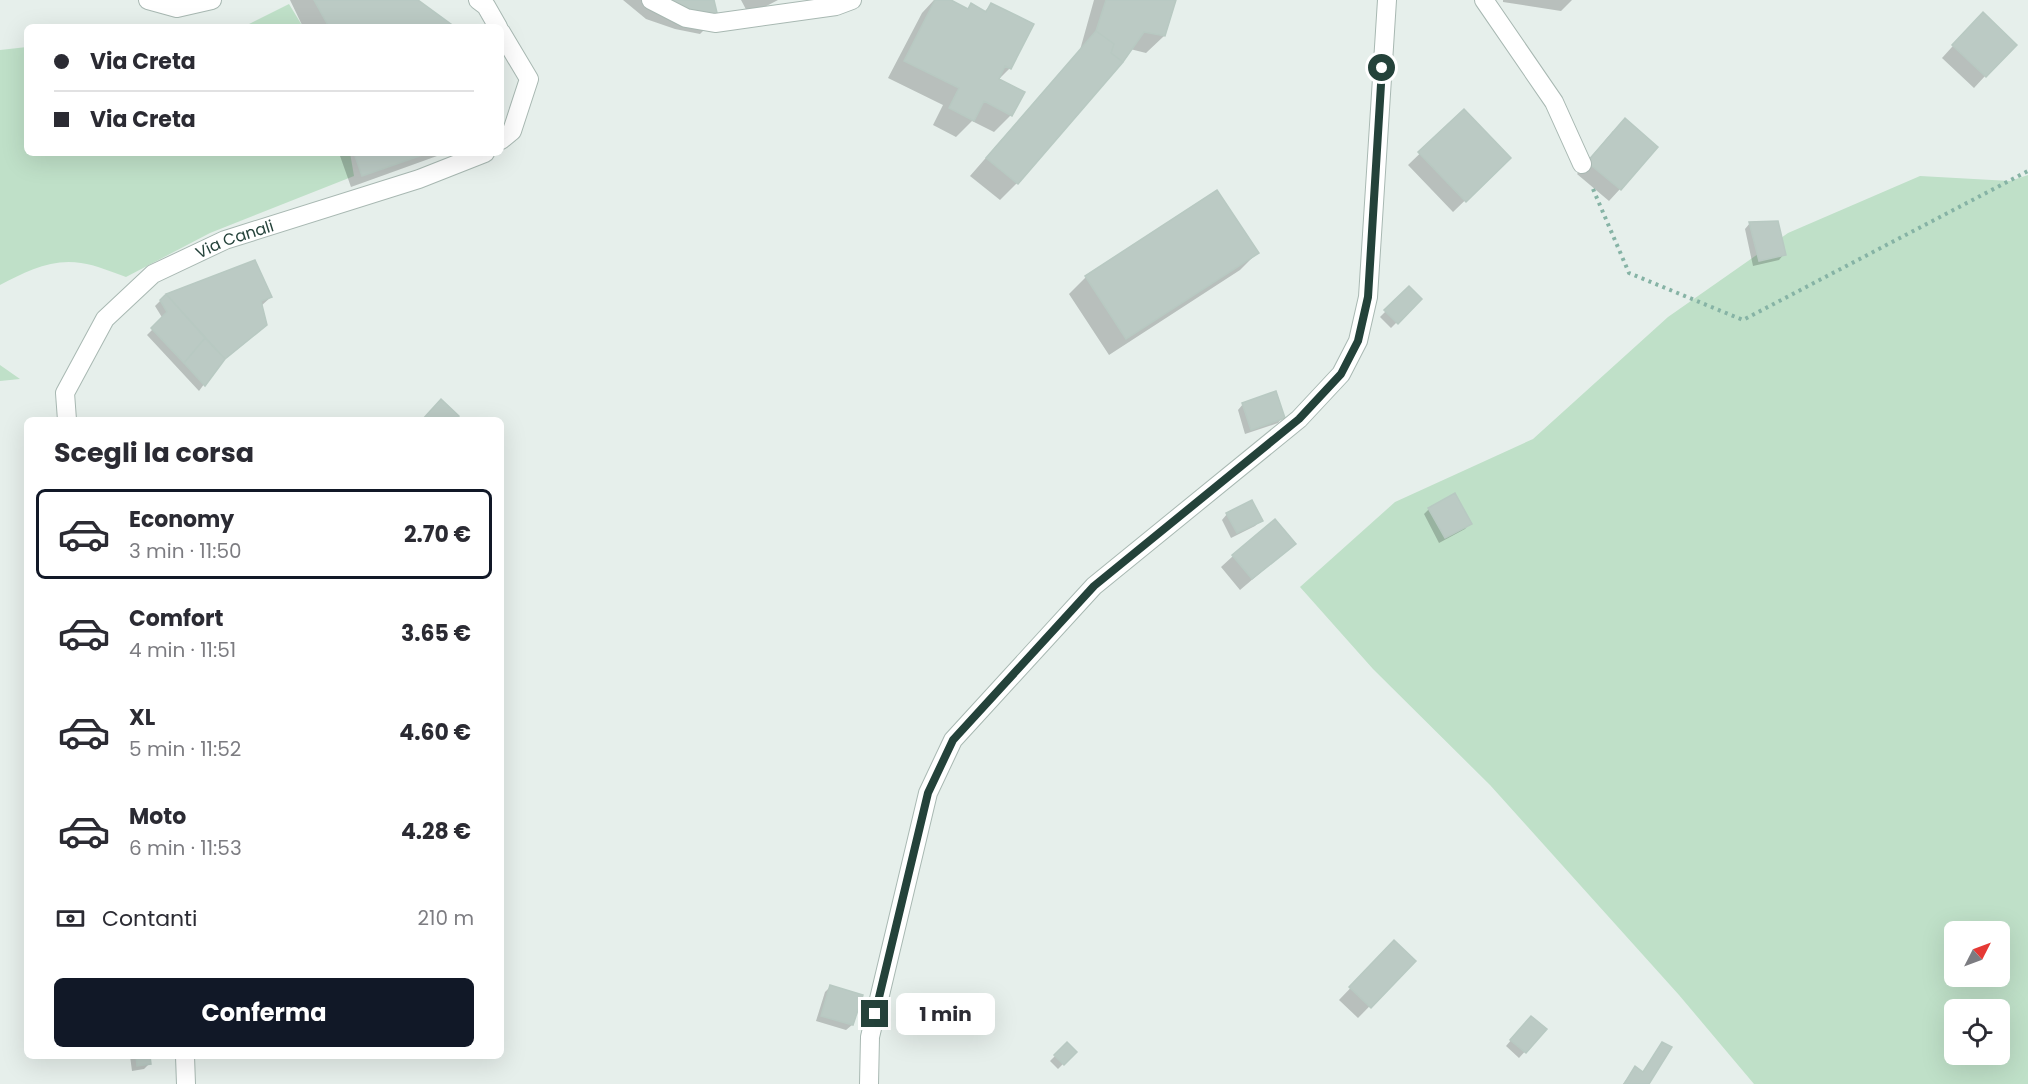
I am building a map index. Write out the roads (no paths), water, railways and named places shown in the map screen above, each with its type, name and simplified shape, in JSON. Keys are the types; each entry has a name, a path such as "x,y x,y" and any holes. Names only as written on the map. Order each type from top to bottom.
{"street":[{"path":"148,0 177,8 212,0"},
{"path":"478,0 486,6 496,24"},
{"path":"651,0 686,18 715,23 836,6 852,0"},
{"path":"869,1084 870,1037 928,793 953,740 1094,586 1299,419 1341,374 1358,341 1368,297 1387,0"},
{"path":"1484,0 1554,102 1582,164"},
{"path":"504,37 529,79 512,131 504,138"},
{"name":"Via Canali","path":"67,417 65,393 105,319 153,274 225,240 419,179 481,156"},
{"path":"185,1059 186,1084"}]}
